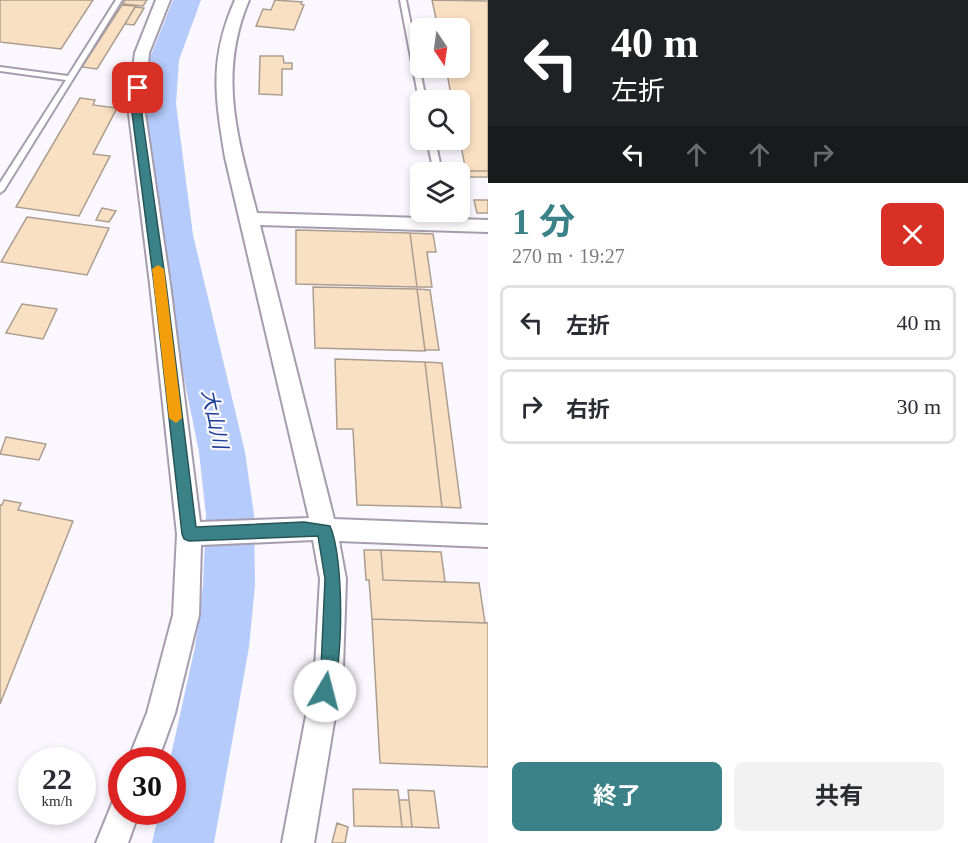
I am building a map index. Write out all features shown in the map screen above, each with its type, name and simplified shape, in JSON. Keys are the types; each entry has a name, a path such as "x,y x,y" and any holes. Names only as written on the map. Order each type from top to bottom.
{"street":[{"path":"148,747 161,713 186,615 196,534 136,105 142,53 163,0"},
{"path":"242,0 231,27 224,70 223,100 314,530 333,579 329,668 298,843"},
{"path":"250,219 488,226"},
{"path":"196,534 314,530 488,536"},
{"path":"112,843 119,825"}],"lane":[{"path":"0,190 119,0"},
{"path":"403,0 421,90"},
{"path":"0,69 70,78"}],"building":[{"path":"0,0 93,0 61,49 0,42"},
{"path":"125,0 147,0 143,6 123,4"},
{"path":"275,0 302,2 301,4 304,5 294,30 256,26 263,9 271,10"},
{"path":"432,0 488,1 488,171 470,171 470,162 464,162 462,150 470,150 470,90 450,90 448,78 470,78 470,18 436,18"},
{"path":"122,5 136,6 97,69 82,67"},
{"path":"135,7 144,8 134,25 125,24"},
{"path":"260,56 283,56 284,63 292,63 292,69 282,69 282,95 259,94"},
{"path":"80,98 95,100 93,105 117,108 93,154 110,156 79,216 16,207"},
{"path":"470,171 488,171 488,177 470,177"},
{"path":"474,200 488,200 488,213 477,213"},
{"path":"102,208 116,211 109,222 96,220"},
{"path":"27,217 109,228 87,275 1,262"},
{"path":"296,230 410,233 417,287 296,284"},
{"path":"410,233 433,234 436,252 427,252 432,287 417,287"},
{"path":"313,287 417,289 425,351 315,348"},
{"path":"417,289 430,290 439,350 425,350"},
{"path":"22,304 57,309 43,339 6,333"},
{"path":"335,359 425,362 442,507 357,505 353,429 337,429"},
{"path":"425,362 442,363 461,508 442,507"},
{"path":"6,437 46,444 39,460 0,454"},
{"path":"4,500 21,503 18,510 73,521 0,704 0,505"},
{"path":"364,550 381,550 383,580 479,583 485,623 372,619"},
{"path":"381,550 441,552 445,582 383,580"},
{"path":"372,619 488,623 488,767 380,763"},
{"path":"353,789 398,790 402,827 354,826"},
{"path":"408,790 434,791 439,828 412,827"},
{"path":"399,800 409,800 412,827 402,827"},
{"path":"337,823 348,827 345,843 332,843"}],"waterway":[{"name":"大山川","path":"183,843 222,647 229,585 230,515 222,452 174,235 160,104 164,60 187,0"}],"slow traffic":[{"path":"158,269 176,418"}],"route":[{"path":"138,88 136,105 160,284 189,534 324,530 333,579 329,668 325,691"}]}
